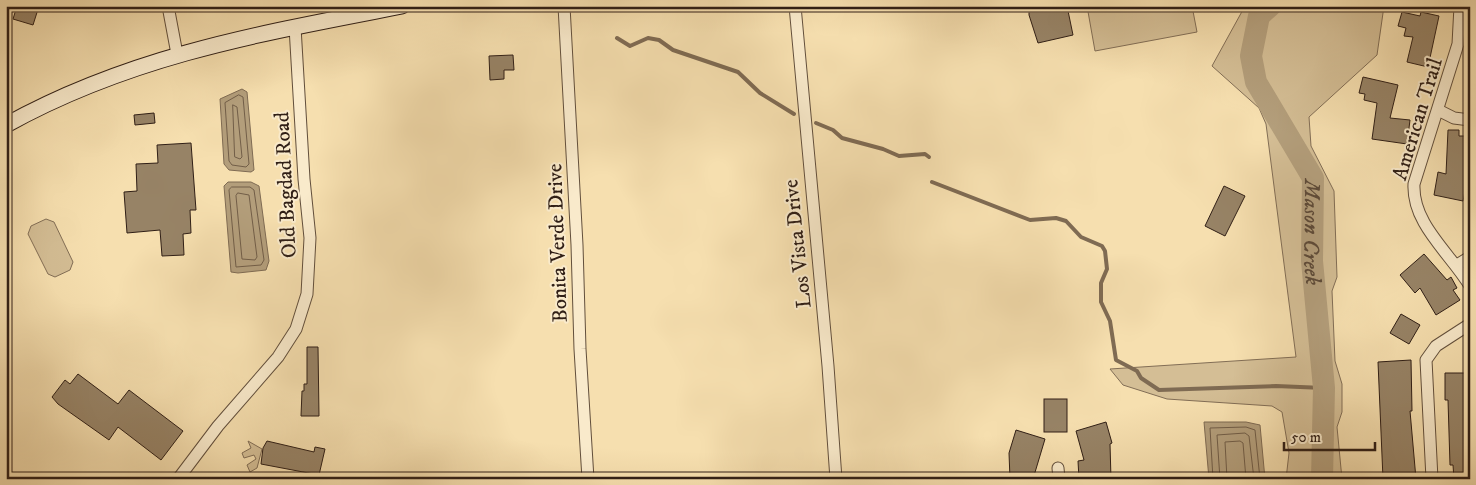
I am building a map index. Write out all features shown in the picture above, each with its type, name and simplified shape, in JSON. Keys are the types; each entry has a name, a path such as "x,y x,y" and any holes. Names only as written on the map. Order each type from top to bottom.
{"main road":[{"path":"6,125 69,93 125,71 177,54 369,9 402,6"}],"street":[{"path":"168,6 177,54"},
{"name":"Bonita Verde Drive","path":"564,6 588,479"},
{"name":"Los Vista Drive","path":"795,6 828,366 836,479"},
{"name":"American Trail","path":"1460,6 1458,44 1414,184 1413,194 1418,215 1457,265 1470,286"},
{"name":"Old Bagdad Road","path":"178,479 218,426 278,357 296,328 307,294 310,238 304,179 295,27"},
{"path":"1438,110 1454,118 1470,120"},
{"path":"1457,265 1470,257"},
{"path":"1432,479 1426,360 1436,346 1470,324"}],"shaded area":[{"path":"1087,6 1192,6 1197,32 1095,51"},
{"path":"1245,6 1384,6 1377,55 1309,117 1311,146 1334,191 1337,277 1332,291 1335,361 1342,384 1342,412 1337,427 1342,479 1286,479 1289,453 1282,412 1272,406 1167,399 1123,385 1110,369 1296,357 1266,124 1259,108 1212,66"},
{"path":"46,219 54,222 73,262 70,270 55,277 48,274 28,234 31,226"},
{"path":"248,441 262,449 257,468 250,472 247,465 256,459 254,455 244,458 242,453 251,448"}],"water":[{"path":"242,89 247,92 254,170 251,172 229,170 224,164 220,99"},
{"path":"228,182 251,182 259,186 269,261 266,270 231,272 224,186"},
{"path":"1204,422 1246,422 1260,425 1265,479 1209,479"}],"building":[{"path":"17,6 39,6 33,25 13,19"},
{"path":"1029,6 1067,6 1073,35 1038,43 1029,15"},
{"path":"1402,12 1420,16 1421,12 1439,16 1428,67 1407,62 1413,37 1404,36 1406,28 1398,26"},
{"path":"513,55 514,70 504,70 504,79 490,80 489,56"},
{"path":"1363,77 1398,85 1390,118 1410,120 1407,144 1372,139 1377,103 1364,100 1365,94 1359,93"},
{"path":"154,113 155,123 135,125 134,115"},
{"path":"1448,130 1459,130 1459,136 1470,136 1469,173 1463,201 1434,195 1438,172 1446,174"},
{"path":"191,143 196,210 190,210 191,233 183,234 184,255 162,256 160,230 127,233 124,192 137,191 136,164 158,163 157,145"},
{"path":"1224,186 1245,196 1225,236 1205,226"},
{"path":"1424,254 1447,280 1451,277 1457,288 1453,290 1460,300 1436,315 1420,288 1415,293 1400,275"},
{"path":"1401,314 1420,325 1409,344 1390,333"},
{"path":"307,347 318,347 319,416 301,416 302,391 304,391 304,384 307,384"},
{"path":"1411,360 1412,411 1410,411 1416,479 1383,479 1378,362"},
{"path":"1445,373 1470,373 1470,479 1454,479 1453,465 1450,465 1448,400 1445,400"},
{"path":"78,374 118,404 129,390 183,431 161,460 118,427 109,440 58,404 52,397 65,380 70,384"},
{"path":"1044,399 1067,399 1067,432 1044,432"},
{"path":"1106,422 1112,443 1110,444 1111,479 1079,479 1078,461 1084,460 1076,431"},
{"path":"1016,430 1045,439 1033,479 1010,479 1009,453"},
{"path":"267,441 314,452 315,447 325,449 319,475 261,464 263,448"}],"waterway":[{"name":"Mason Creek","path":"1270,6 1259,16 1251,56 1256,82 1313,178 1312,261 1324,388 1322,479"},
{"path":"617,38 630,46 648,38 659,40 673,50 738,72 760,93 794,114"},
{"path":"816,123 833,130 842,138 883,149 899,156 925,154 929,157"},
{"path":"932,182 1030,220 1056,218 1066,221 1081,237 1102,246 1105,251 1107,269 1101,283 1101,302 1110,321 1116,360 1137,371 1141,378 1159,390 1276,386 1324,388"}]}
